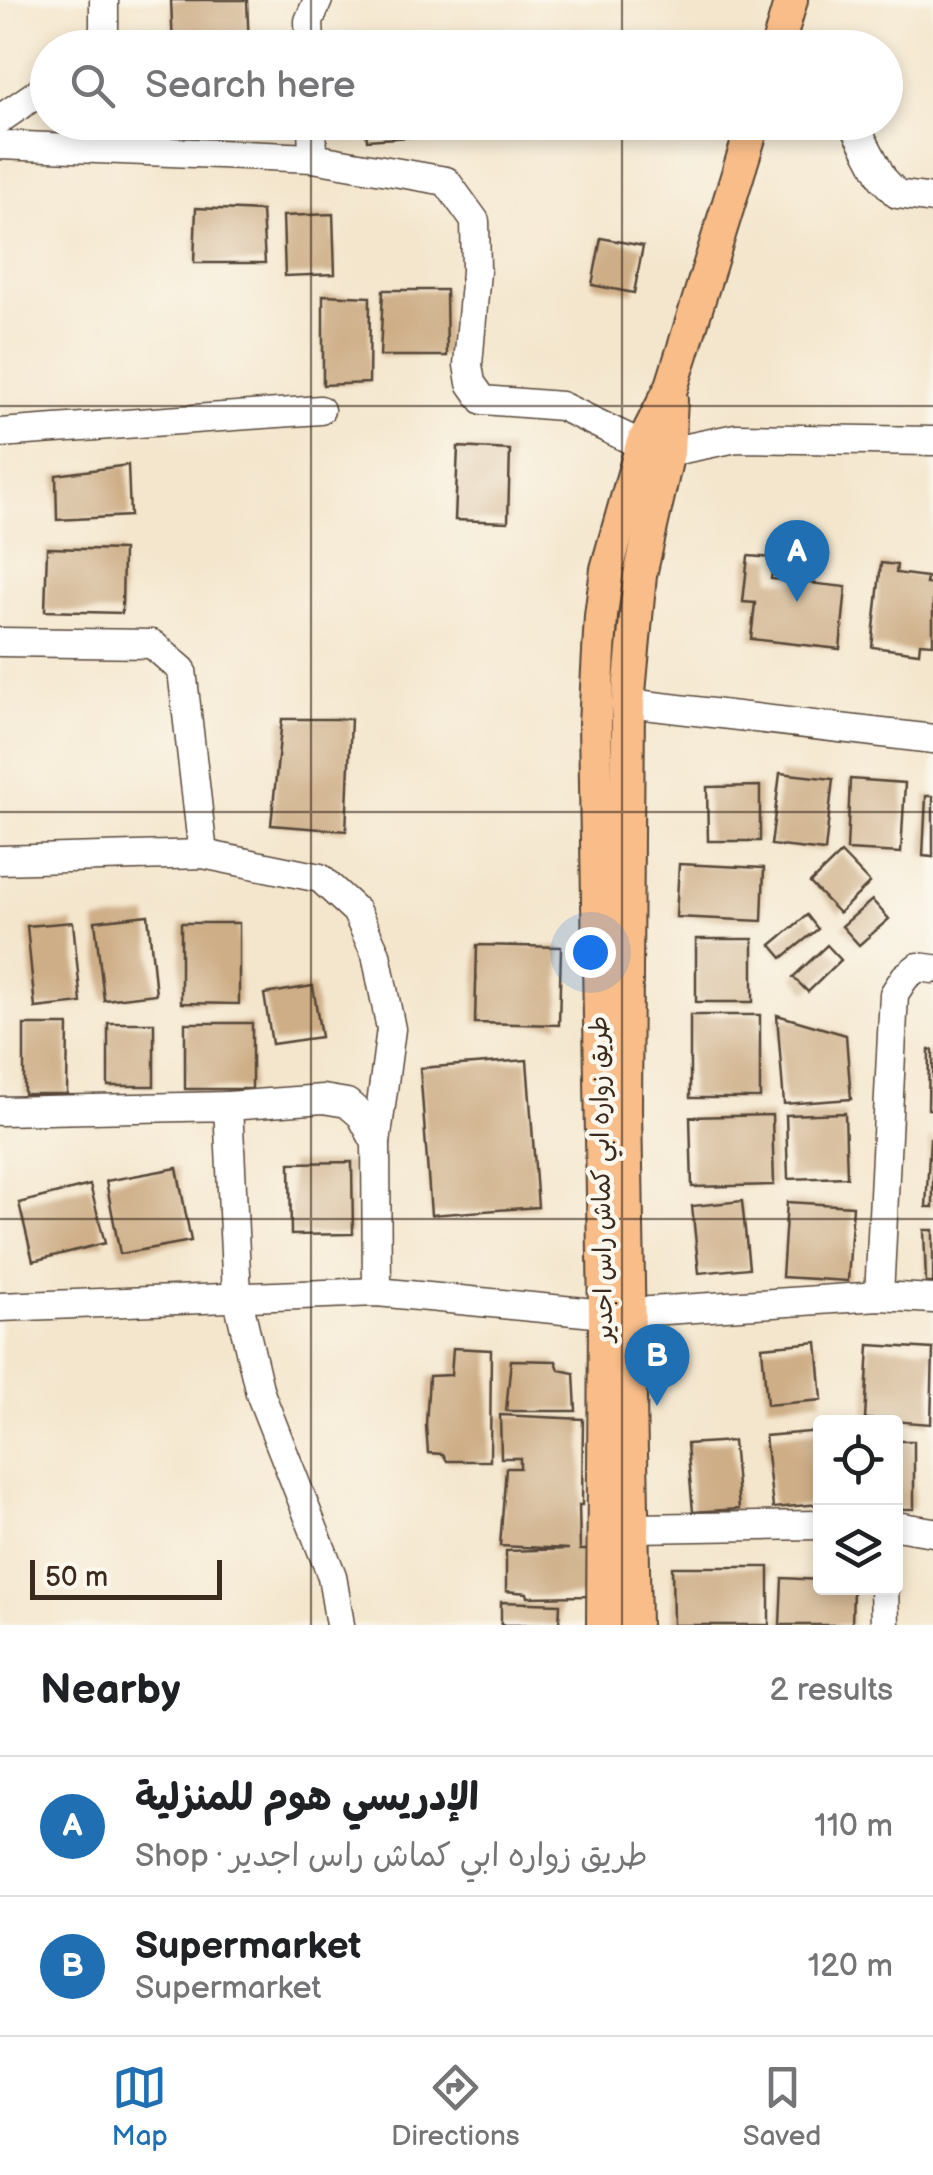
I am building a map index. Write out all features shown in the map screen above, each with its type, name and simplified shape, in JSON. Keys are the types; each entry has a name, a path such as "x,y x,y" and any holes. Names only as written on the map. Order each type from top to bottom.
{"main road":[{"path":"783,30 791,0"},
{"name":"طريق زواره ابي كماش راس اجدير","path":"603,1625 618,1314 595,724 607,569 655,448 748,140"},
{"path":"634,1625 634,1528 618,1314 625,1109 628,703 655,448"},
{"path":"607,569 640,576"}],"street":[{"path":"104,0 104,30"},
{"path":"309,30 318,0"},
{"path":"0,119 30,98"},
{"path":"312,140 312,158"},
{"path":"862,140 883,179 896,194 933,199"},
{"path":"0,145 312,158 446,181 476,221 468,365 471,383 483,400 560,406 655,448 736,438 933,441"},
{"path":"0,433 320,410"},
{"path":"0,642 152,644 182,670 203,854"},
{"path":"628,703 933,739"},
{"path":"0,860 203,854 320,878 356,911 376,954 391,1029 376,1144 377,1292"},
{"path":"880,1296 894,994 905,977 918,968 933,969"},
{"path":"0,1111 228,1106 323,1099 347,1104 362,1115 376,1144"},
{"path":"228,1106 238,1295 260,1394 332,1576 340,1625"},
{"path":"0,1307 377,1292 618,1314 880,1296 933,1299"},
{"path":"634,1528 813,1525"},
{"path":"903,1527 933,1532"},
{"path":"884,1595 885,1625"}],"building":[{"path":"171,0 247,0 248,30 172,30"},
{"path":"196,208 262,211 265,263 194,263"},
{"path":"333,214 335,274 285,276 283,216"},
{"path":"601,238 643,246 634,293 592,285"},
{"path":"383,290 446,290 447,356 380,356"},
{"path":"323,295 370,297 369,383 323,385"},
{"path":"458,447 510,450 508,522 455,520"},
{"path":"128,465 130,516 57,520 56,475"},
{"path":"47,548 123,550 122,613 45,611"},
{"path":"748,556 774,558 771,579 846,587 840,649 751,639 755,603 743,602"},
{"path":"881,563 897,565 896,573 927,577 926,584 933,585 933,644 920,643 919,653 872,647"},
{"path":"282,719 351,719 346,831 271,825"},
{"path":"780,773 833,779 825,851 771,845"},
{"path":"850,779 905,783 901,853 847,850"},
{"path":"760,786 760,841 708,841 707,787"},
{"path":"926,796 933,796 933,857 923,856"},
{"path":"841,853 870,883 839,913 810,883"},
{"path":"679,864 764,868 762,921 676,917"},
{"path":"872,900 889,919 859,945 842,926"},
{"path":"148,915 156,994 104,1000 95,921"},
{"path":"807,915 818,929 782,958 771,945"},
{"path":"73,922 81,1003 35,1008 27,926"},
{"path":"181,923 239,923 239,1004 181,1003"},
{"path":"696,939 753,939 753,1002 696,1002"},
{"path":"477,945 561,947 559,1025 475,1023"},
{"path":"827,945 841,960 808,992 793,977"},
{"path":"313,986 321,1037 272,1044 264,994"},
{"path":"690,1015 760,1015 760,1098 690,1098"},
{"path":"777,1015 846,1035 851,1099 784,1104"},
{"path":"108,1023 154,1023 154,1086 108,1086"},
{"path":"185,1023 252,1023 252,1089 185,1089"},
{"path":"24,1025 68,1025 67,1094 24,1094"},
{"path":"929,1050 933,1050 933,1109 928,1109"},
{"path":"527,1060 538,1207 431,1215 420,1068"},
{"path":"845,1113 847,1177 788,1179 786,1115"},
{"path":"772,1115 774,1185 692,1187 690,1117"},
{"path":"930,1138 933,1207 926,1207"},
{"path":"352,1162 353,1234 291,1235 290,1163"},
{"path":"177,1168 191,1241 120,1254 106,1181"},
{"path":"90,1185 105,1243 33,1261 19,1203"},
{"path":"742,1201 749,1268 699,1273 692,1206"},
{"path":"787,1202 853,1206 848,1281 782,1277"},
{"path":"924,1230 933,1230 933,1283 926,1283"},
{"path":"817,1342 822,1400 767,1405 762,1347"},
{"path":"869,1345 933,1349 931,1424 903,1422 903,1415 865,1415"},
{"path":"453,1348 491,1350 490,1461 447,1461 443,1454 428,1453 429,1376 451,1375"},
{"path":"511,1360 556,1361 559,1370 574,1373 576,1411 506,1411"},
{"path":"500,1415 583,1419 580,1550 588,1550 588,1596 528,1597 527,1593 506,1591 506,1551 569,1549 500,1546 506,1468 520,1468 520,1458 501,1458"},
{"path":"813,1432 813,1505 773,1508 765,1436"},
{"path":"733,1441 739,1509 693,1512 687,1444"},
{"path":"903,1441 914,1441 914,1509 903,1509"},
{"path":"672,1567 769,1567 769,1625 673,1625"},
{"path":"782,1578 813,1580 813,1595 853,1595 852,1625 780,1625"},
{"path":"501,1602 560,1604 559,1625 501,1625"}],"place":[{"name":"الإدريسي هوم للمنزلية","path":"797,602"},
{"name":"Supermarket","path":"657,1406"}]}
